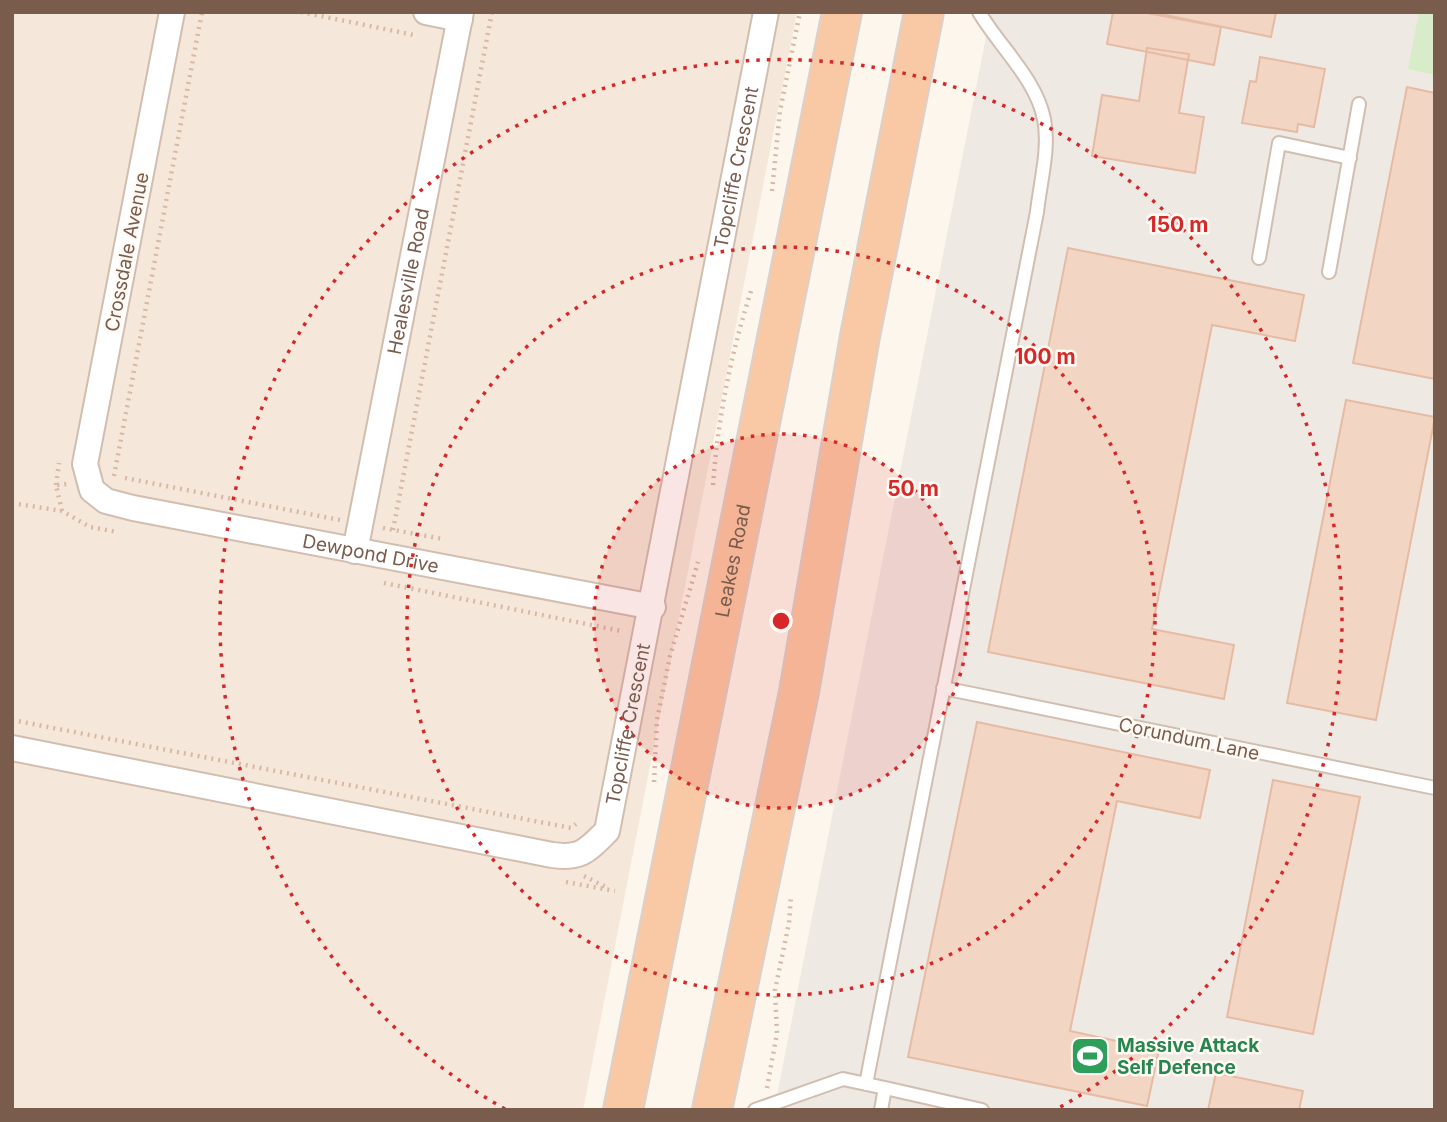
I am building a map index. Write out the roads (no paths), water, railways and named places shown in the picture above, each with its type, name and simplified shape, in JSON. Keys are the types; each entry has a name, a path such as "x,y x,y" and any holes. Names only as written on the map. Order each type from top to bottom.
{"highway":[{"name":"Leakes Road","path":"623,1110 842,12"},
{"path":"712,1110 799,692 860,336 924,12"}],"street":[{"name":"Crossdale Avenue","path":"92,490 85,464 172,12"},
{"name":"Topcliffe Crescent","path":"12,748 573,858 589,849 607,831 653,607 766,12"},
{"path":"422,24 461,15"},
{"name":"Healesville Road","path":"355,551 461,15"},
{"name":"Dewpond Drive","path":"92,490 106,501 133,508 653,607"}],"lane":[{"path":"866,1084 1037,212 1044,151 1044,119 1028,81 979,12"},
{"path":"1329,272 1359,104"},
{"path":"1259,258 1279,143 1350,158"},
{"name":"Corundum Lane","path":"943,688 1435,788"},
{"path":"755,1110 843,1079 982,1110"},
{"path":"881,1110 884,1088"}],"place":[{"name":"Massive Attack Self Defence","path":"1090,1056"}]}
